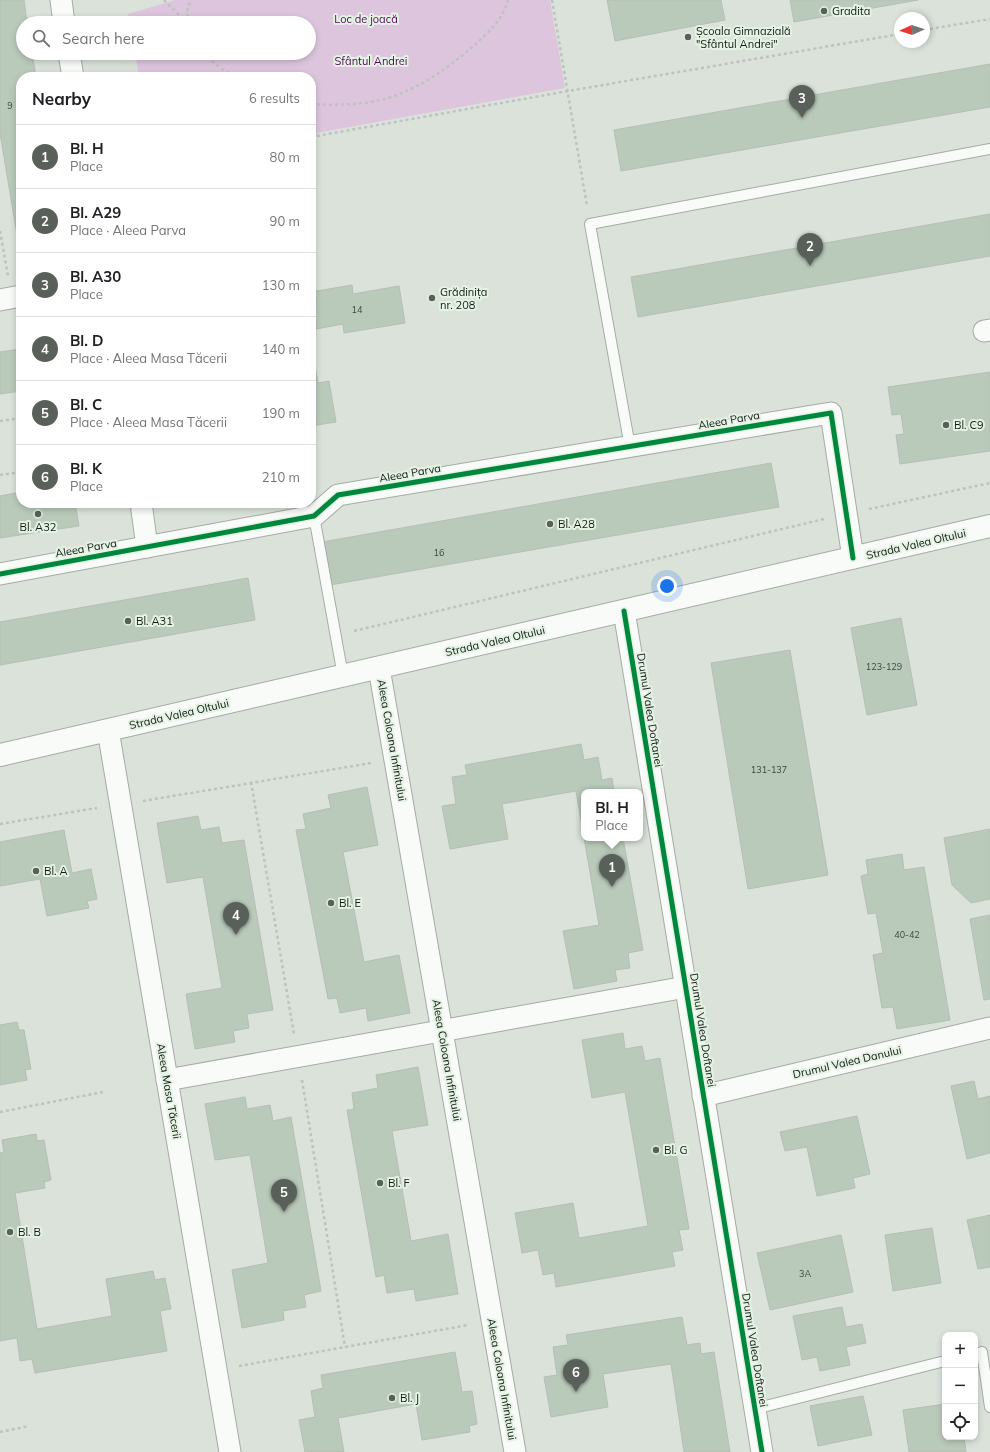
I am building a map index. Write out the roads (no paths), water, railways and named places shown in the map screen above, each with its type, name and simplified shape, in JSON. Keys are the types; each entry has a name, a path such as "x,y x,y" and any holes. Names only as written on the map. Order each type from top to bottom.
{"main road":[{"name":"Strada Valea Oltului","path":"0,755 990,526"}],"street":[{"path":"60,0 63,16"},
{"path":"70,60 72,72"},
{"name":"Aleea Parva","path":"0,574 314,516 338,495 831,413 853,558"},
{"path":"142,508 148,547"},
{"name":"Drumul Valea Doftanei","path":"624,611 762,1452"},
{"name":"Aleea Coloana Infinitului","path":"379,668 515,1452"},
{"name":"Aleea Masa Tăcerii","path":"108,730 230,1452"},
{"path":"167,1080 686,987"},
{"name":"Drumul Valea Danului","path":"703,1096 990,1028"}],"lane":[{"path":"630,447 590,224 990,149"},
{"path":"314,516 343,676"},
{"path":"978,1353 982,1352 990,1407"},
{"path":"754,1409 942,1362"}],"place":[{"name":"Gradita","path":"824,11"},
{"name":"Școala Gimnazială \"Sfântul Andrei\"","path":"688,37"},
{"name":"Bl. A30","path":"802,118"},
{"name":"Bl. A29","path":"810,266"},
{"name":"Grădinița nr. 208","path":"432,298"},
{"name":"Bl. C9","path":"946,425"},
{"name":"Bl. A32","path":"38,514"},
{"name":"Bl. A28","path":"550,524"},
{"name":"Bl. A31","path":"128,621"},
{"name":"Bl. A","path":"36,871"},
{"name":"Bl. H","path":"612,887"},
{"name":"Bl. E","path":"331,903"},
{"name":"Bl. D","path":"236,935"},
{"name":"Bl. G","path":"656,1150"},
{"name":"Bl. F","path":"380,1183"},
{"name":"Bl. C","path":"284,1212"},
{"name":"Bl. B","path":"10,1232"},
{"name":"Bl. K","path":"576,1392"},
{"name":"Bl. J","path":"392,1398"}],"park label":[{"name":"Loc de joacă","path":"366,19"},
{"name":"Sfântul Andrei","path":"371,61"}]}
